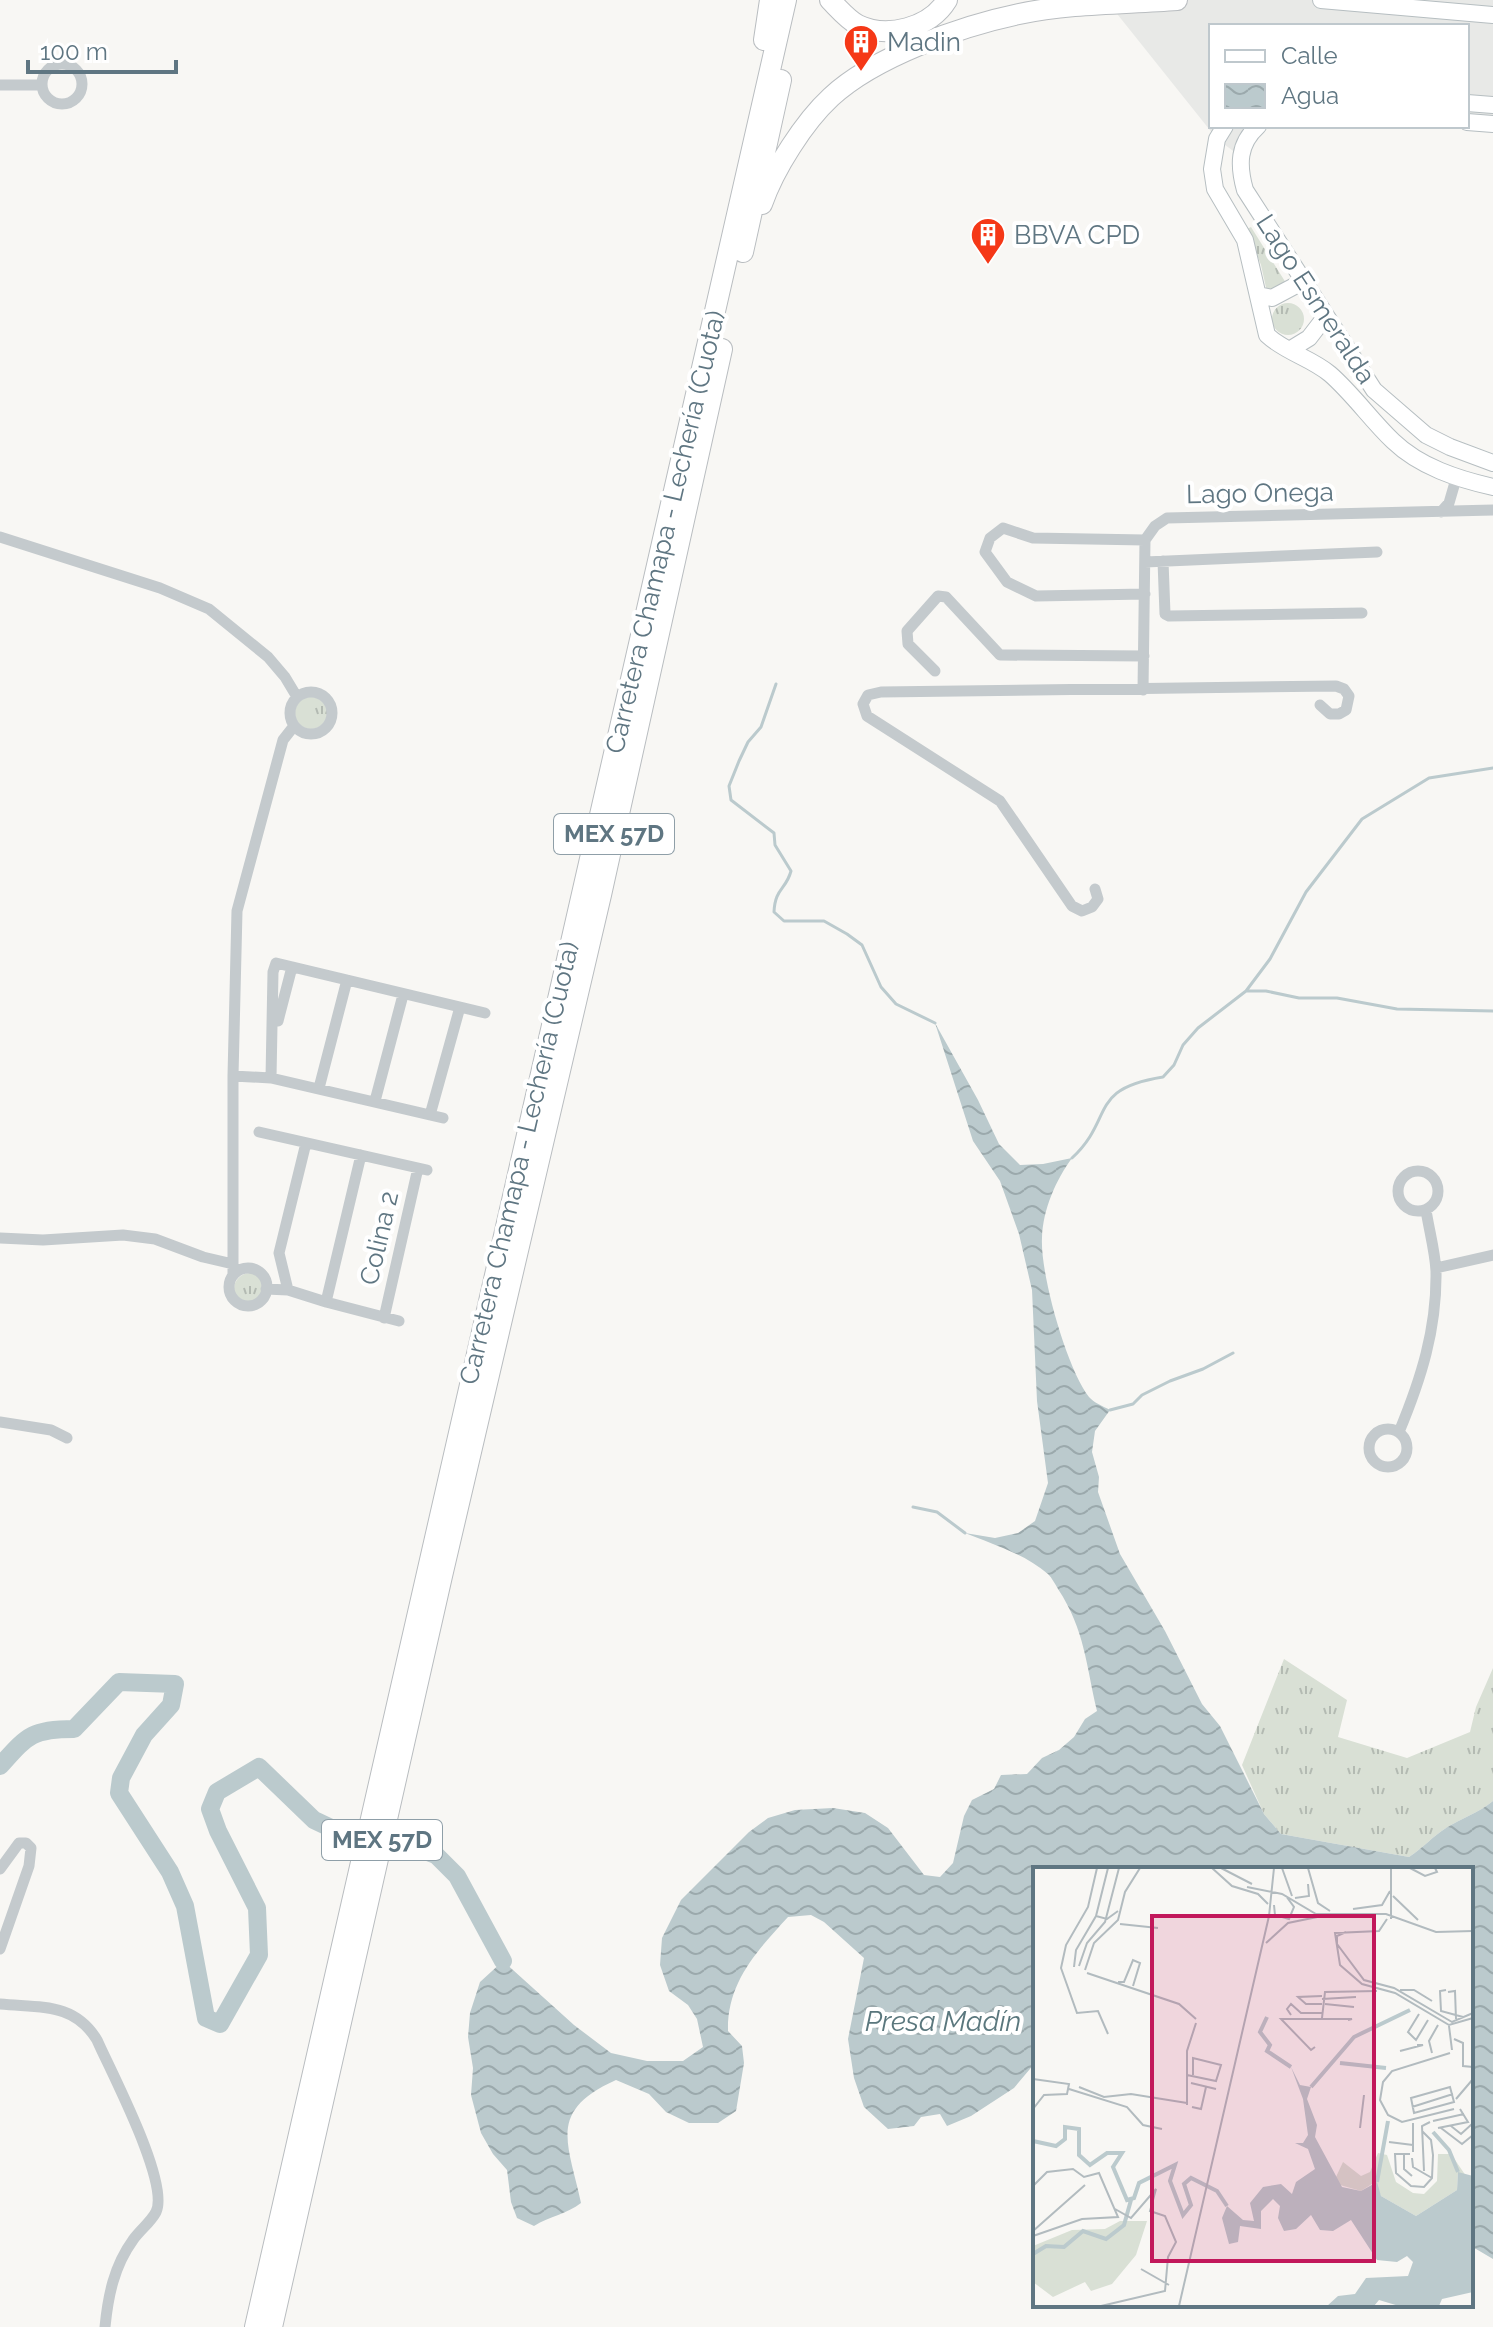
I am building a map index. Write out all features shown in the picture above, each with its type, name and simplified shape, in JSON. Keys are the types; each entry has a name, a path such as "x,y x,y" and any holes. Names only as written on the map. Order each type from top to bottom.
{"highway":[{"path":"765,88 763,50 770,0"},
{"name":"Carretera Chamapa - Lechería (Cuota)","path":"272,2327 335,2012 587,864 786,0"},
{"name":"Carretera Chamapa - Lechería (Cuota)","path":"413,1665 601,895 800,0"},
{"path":"830,0 856,24 883,33 921,24 947,0"},
{"path":"738,276 765,197 794,142 829,98 861,73 965,27 1020,14 1082,6 1177,0"},
{"name":"Carretera Chamapa - Lechería (Cuota)","path":"255,2327 335,2012"}],"street":[{"path":"1321,0 1493,15"},
{"path":"0,85 41,85"},
{"path":"1469,103 1493,105"},
{"path":"1469,122 1493,124"},
{"name":"Lago Esmeralda","path":"1224,128 1217,139 1212,169 1220,201 1245,240 1265,296 1263,324 1267,335 1329,373 1395,443 1417,458 1456,479 1493,487"},
{"name":"Lago Esmeralda","path":"1256,128 1246,138 1240,156 1245,190 1374,390 1426,435 1493,463"},
{"path":"1265,296 1304,281"},
{"path":"1291,349 1309,338 1326,316"},
{"path":"1441,512 1449,503 1456,479"},
{"name":"Lago Onega","path":"1145,540 1155,526 1167,518 1176,517 1493,510"},
{"path":"1143,690 1145,594 1145,540 1033,538 1003,528 990,538 985,552 1007,582 1036,596 1145,594"},
{"path":"0,537 183,596 209,609 268,657 297,697"},
{"path":"1145,562 1377,552"},
{"path":"1163,561 1165,614 1169,616 1362,613"},
{"path":"935,671 908,644 907,631 938,596 946,597 1000,655 1144,656"},
{"path":"1095,889 1098,899 1092,907 1082,911 1072,906 1000,801 867,716 863,704 868,695 881,692 1336,686 1344,689 1349,696 1346,710 1339,714 1330,714 1320,705"},
{"path":"308,692 321,694 330,703 332,715 327,727 317,733 304,733 294,726 290,716 291,706 297,697 308,692"},
{"path":"283,1271 266,1284 259,1302 250,1306 232,1298 229,1289 233,1269 237,911 283,740 294,726"},
{"path":"271,1078 271,962 485,1013"},
{"path":"273,1037 292,967"},
{"path":"319,1088 347,980"},
{"path":"375,1101 403,995"},
{"path":"430,1115 460,1007"},
{"path":"233,1076 271,1078 443,1118"},
{"name":"Colina 2","path":"259,1132 423,1169 384,1318"},
{"path":"288,1290 279,1253 306,1143"},
{"name":"Colina 2","path":"326,1302 361,1155"},
{"path":"1399,1432 1417,1388 1431,1336 1436,1268 1426,1210"},
{"path":"0,1238 43,1240 123,1235 155,1239 233,1269 250,1268 259,1272 266,1284"},
{"path":"1436,1268 1493,1255"},
{"name":"Colina 2","path":"266,1284 399,1321"},
{"path":"0,1422 51,1430 67,1438"},
{"path":"0,1869 19,1843 26,1843 31,1848 29,1866 0,1949"},
{"path":"0,2004 61,2010 76,2015 88,2024 155,2172 159,2201 155,2213 133,2239 114,2274 105,2327"}],"shaded area":[{"path":"1106,0 1493,0 1493,124 1469,122 1469,24 1209,24 1209,128 1257,128 1240,156 1217,139"}],"green space":[{"path":"1251,227 1286,283 1267,292 1261,265 1247,229"},
{"path":"1288,303 1300,307 1304,319 1300,331 1288,335 1276,331 1272,319 1276,307"},
{"path":"311,697 322,702 327,713 322,724 311,729 300,724 295,713 300,702"},
{"path":"250,1273 261,1278 266,1289 261,1300 250,1305 239,1300 234,1289 239,1278"},
{"path":"1284,1659 1347,1700 1338,1737 1407,1758 1470,1732 1476,1707 1493,1668 1493,1801 1446,1828 1409,1857 1281,1834 1264,1814 1242,1765"}],"water":[{"name":"Presa Madín","path":"935,1023 999,1144 1020,1165 1072,1158 1048,1206 1043,1227 1043,1254 1050,1297 1072,1365 1089,1397 1110,1410 1095,1431 1092,1452 1099,1477 1098,1492 1120,1554 1165,1631 1202,1704 1220,1726 1264,1814 1281,1834 1409,1857 1446,1828 1493,1801 1493,2259 1473,2247 1473,1867 1033,1867 1033,2065 1014,2088 971,2116 947,2126 940,2114 921,2117 914,2126 888,2129 864,2107 854,2078 848,2039 864,1958 824,1922 811,1915 788,1917 746,1968 733,1997 728,2031 742,2046 744,2063 736,2111 718,2123 689,2123 666,2112 649,2094 616,2080 594,2092 571,2116 568,2145 581,2203 534,2226 517,2218 511,2202 507,2170 481,2133 471,2095 470,2013 480,1982 503,1961 574,2025 611,2053 647,2061 683,2061 703,2047 697,2019 688,2005 669,1991 660,1965 662,1938 681,1900 749,1832 768,1818 795,1810 833,1808 865,1813 888,1828 924,1875 940,1877 953,1863 964,1816 972,1800 994,1789 1001,1775 1027,1774 1042,1758 1059,1750 1074,1737 1085,1719 1097,1711 1079,1633 1051,1577 1019,1555 965,1533 995,1538 1018,1533 1035,1521 1048,1483 1037,1401 1032,1290 1019,1234 1000,1181 973,1141"}],"waterway":[{"path":"776,684 761,727 748,742 729,786 731,800 774,833 775,845 791,871 778,893 774,912 784,921 824,921 847,934 862,945 881,987 896,1004 935,1023"},
{"path":"1072,1158 1085,1144 1112,1097 1139,1082 1163,1077 1198,1028 1246,991 1270,959 1306,892 1362,819 1429,778 1493,768"},
{"path":"1247,991 1266,991 1299,998 1337,998 1397,1009 1493,1011"},
{"path":"1110,1410 1133,1404 1142,1395 1233,1353"},
{"path":"913,1507 937,1512 965,1533"},
{"path":"0,1766 31,1736 74,1729 119,1682 175,1684 171,1705 144,1735 121,1778 119,1793 170,1872 185,1906 206,2018 220,2024 259,1955 257,1908 210,1809 217,1792 259,1767 314,1820 333,1829 389,1837 436,1855 457,1876 503,1961"}],"place":[{"name":"Madin","path":"861,73"},
{"name":"BBVA CPD","path":"988,266"}]}
